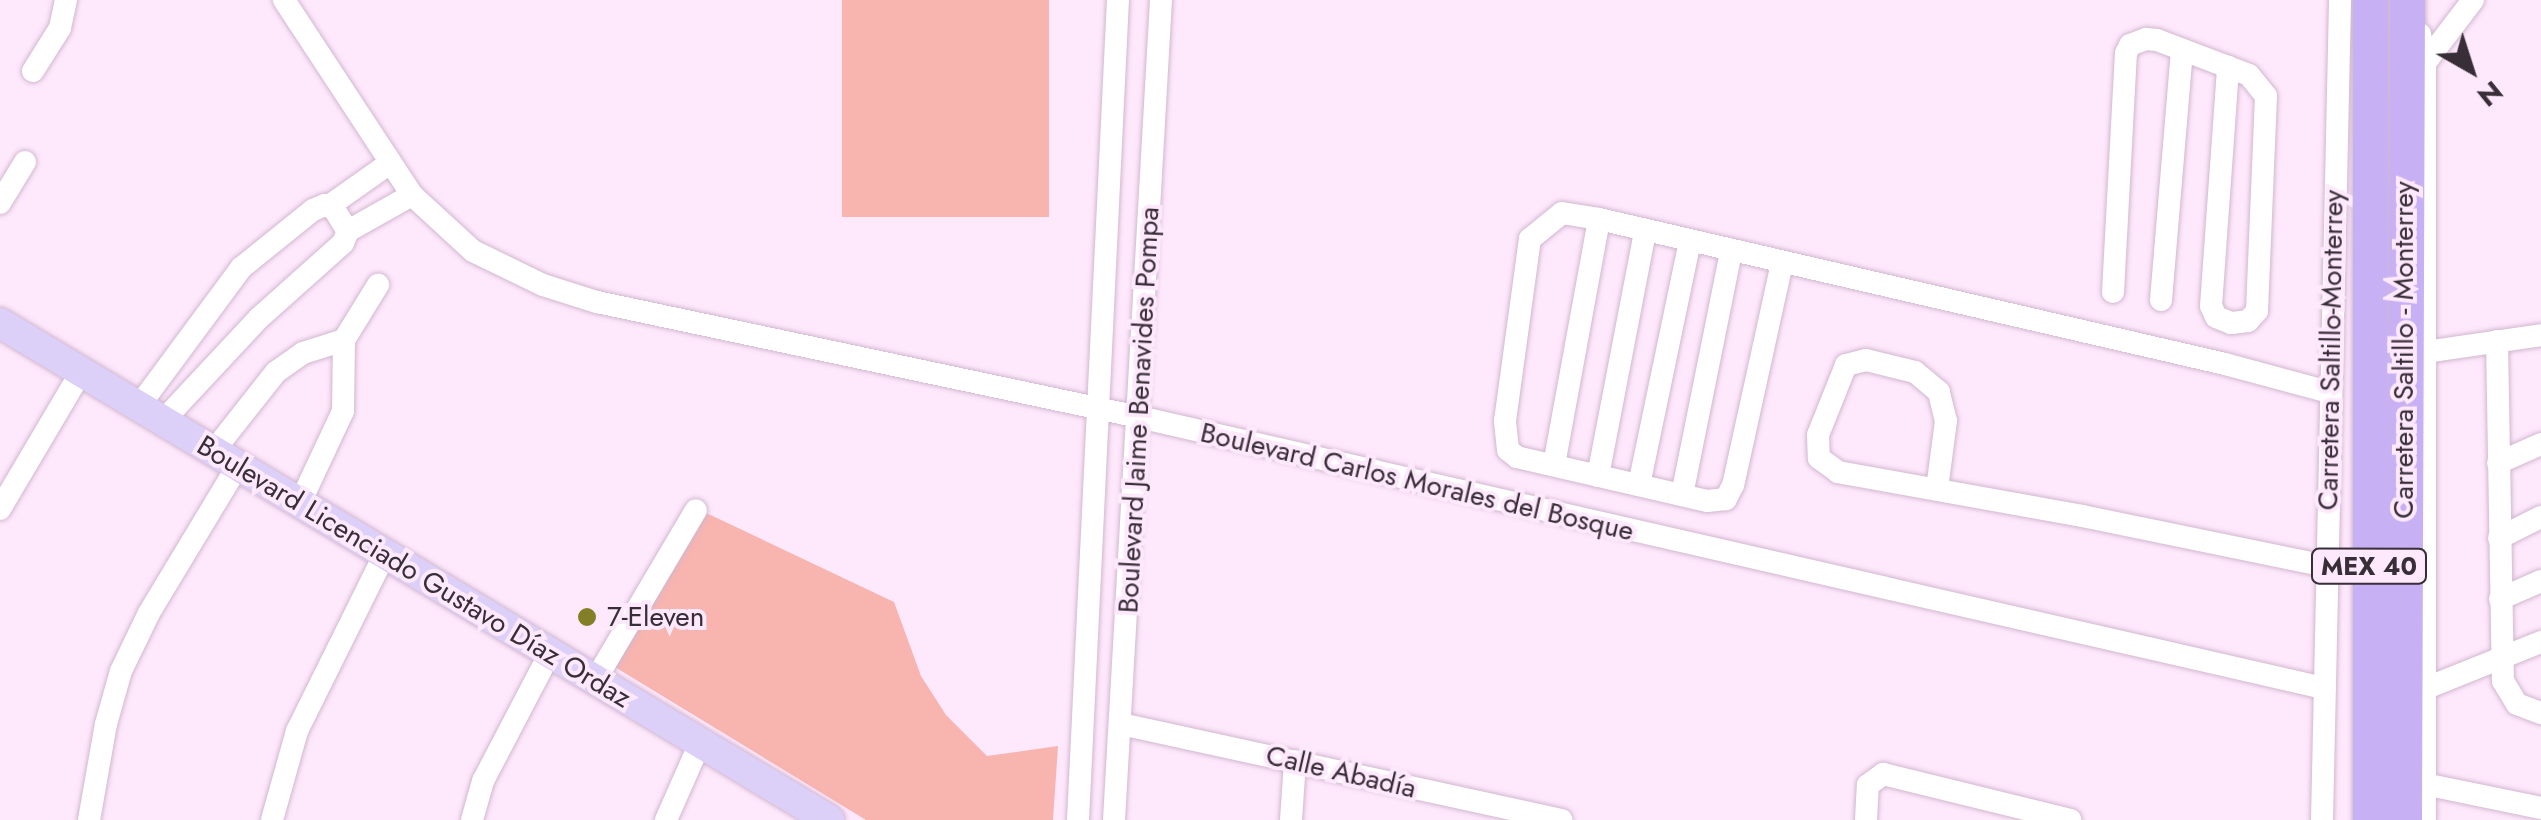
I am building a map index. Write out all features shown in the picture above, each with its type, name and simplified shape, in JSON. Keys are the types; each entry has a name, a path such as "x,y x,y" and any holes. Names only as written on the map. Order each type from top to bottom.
{"highway":[{"name":"Carretera Saltillo - Monterrey","path":"2370,0 2370,820"},
{"name":"Carretera Saltillo - Monterrey","path":"2404,820 2414,339 2407,0"}],"main road":[{"name":"Boulevard Licenciado Gustavo Díaz Ordaz","path":"0,323 829,820"}],"street":[{"path":"32,71 60,28 66,0"},
{"name":"Boulevard Carlos Morales del Bosque","path":"284,0 412,195 473,250 543,284 597,302 1139,418 2323,688"},
{"name":"Boulevard Jaime Benavides Pompa","path":"1078,820 1118,0"},
{"name":"Boulevard Jaime Benavides Pompa","path":"1114,820 1161,0"},
{"name":"Carretera Saltillo-Monterrey","path":"2322,820 2340,0"},
{"path":"2414,0 2425,63 2414,339 2425,820"},
{"path":"2425,63 2473,0"},
{"path":"2113,292 2126,53 2130,45 2146,38 2228,67 2257,80 2267,106 2257,312 2248,321 2231,323 2216,317 2211,291 2228,67"},
{"path":"2162,300 2182,50"},
{"path":"0,203 26,162"},
{"path":"151,414 241,268 313,210 329,206 390,163"},
{"path":"151,414 337,248 348,231 412,195"},
{"path":"329,206 348,231"},
{"path":"1782,263 1730,494 1715,502 1517,457 1504,438 1530,239 1562,213 1645,230 2226,364 2329,392"},
{"path":"1554,465 1599,220"},
{"path":"1598,476 1645,230"},
{"path":"1640,485 1690,241"},
{"path":"1682,495 1732,251"},
{"path":"298,505 342,412 344,340 378,285"},
{"path":"2226,364 2231,323"},
{"path":"2414,339 2497,341 2541,335"},
{"path":"90,820 98,762 121,672 225,460 276,372 303,352 344,340"},
{"path":"2497,341 2500,658 2510,698 2541,714"},
{"path":"1937,489 1946,422 1940,392 1925,377 1898,367 1866,360 1846,365 1818,435 1820,458 1838,472 2326,566"},
{"path":"0,509 82,372"},
{"path":"2498,462 2541,444"},
{"path":"596,678 696,510"},
{"path":"2499,538 2541,517"},
{"path":"272,820 296,731 384,556"},
{"path":"2500,599 2541,580"},
{"path":"2424,690 2541,642"},
{"path":"472,820 483,781 551,651"},
{"name":"Calle Abadía","path":"1121,724 1295,760 1449,808 1562,820"},
{"path":"666,820 700,743"},
{"path":"1291,820 1295,760"},
{"path":"1866,820 1868,785 1883,774 2068,818"},
{"path":"2424,784 2541,808"}],"shaded area":[{"path":"842,0 1049,0 1049,217 842,217"},
{"path":"700,510 894,602 921,676 946,715 987,756 1058,746 1053,820 866,820 610,664"}],"place":[{"name":"7-Eleven","path":"587,617"}]}
